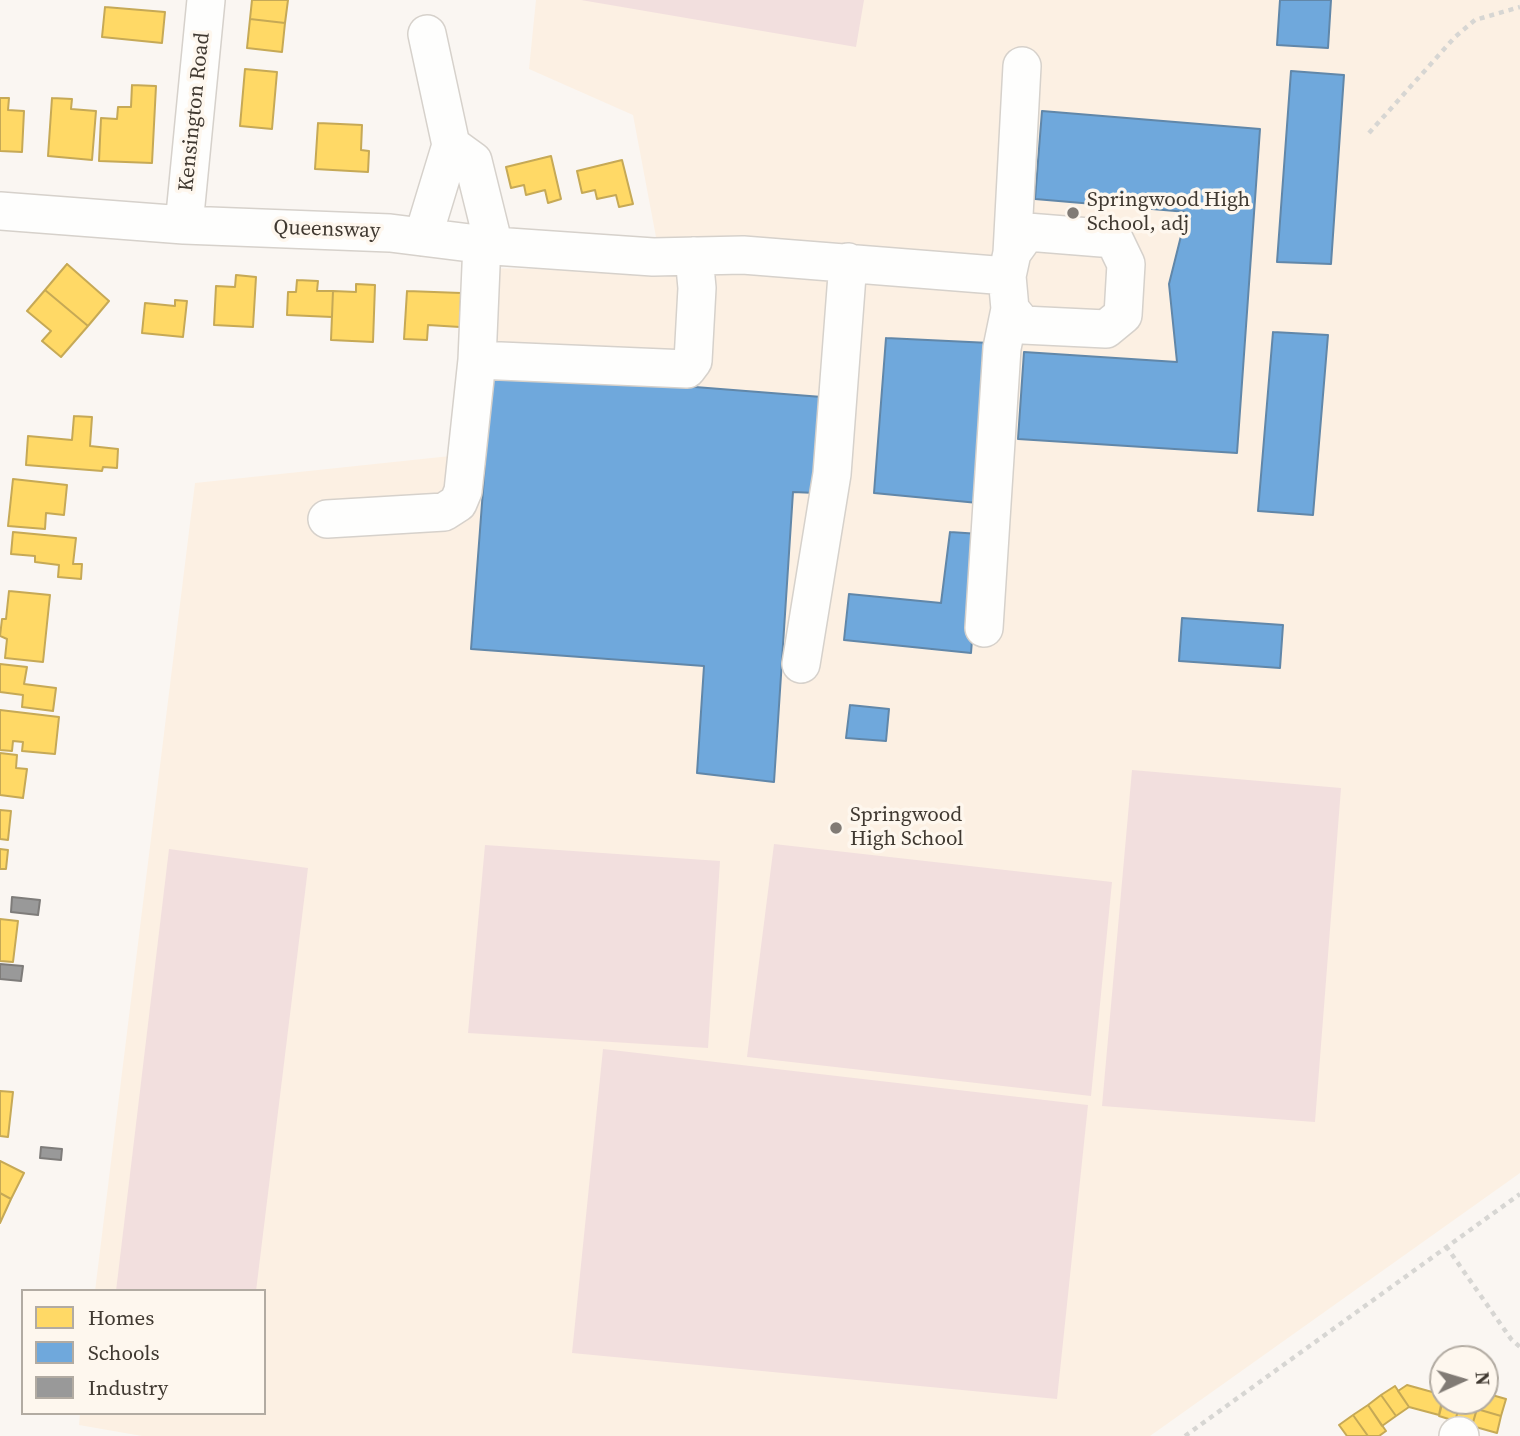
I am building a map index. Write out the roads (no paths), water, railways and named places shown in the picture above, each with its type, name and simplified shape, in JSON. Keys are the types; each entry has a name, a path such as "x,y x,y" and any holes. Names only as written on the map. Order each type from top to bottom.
{"street":[{"name":"Kensington Road","path":"184,225 206,0"},
{"path":"423,237 451,145 427,34"},
{"path":"984,628 1002,348 1010,279 1022,66"},
{"path":"327,519 444,512 458,503 463,491 488,245 472,161 451,145"},
{"name":"Queensway","path":"0,211 184,225 423,237 488,245 653,257 743,255 848,262 1010,279"},
{"path":"477,360 687,369 693,361 697,288 694,256"},
{"path":"801,664 832,474 848,262"}],"place":[{"name":"Springwood High School, adj","path":"1073,213"},
{"name":"Springwood High School","path":"836,828"}]}
